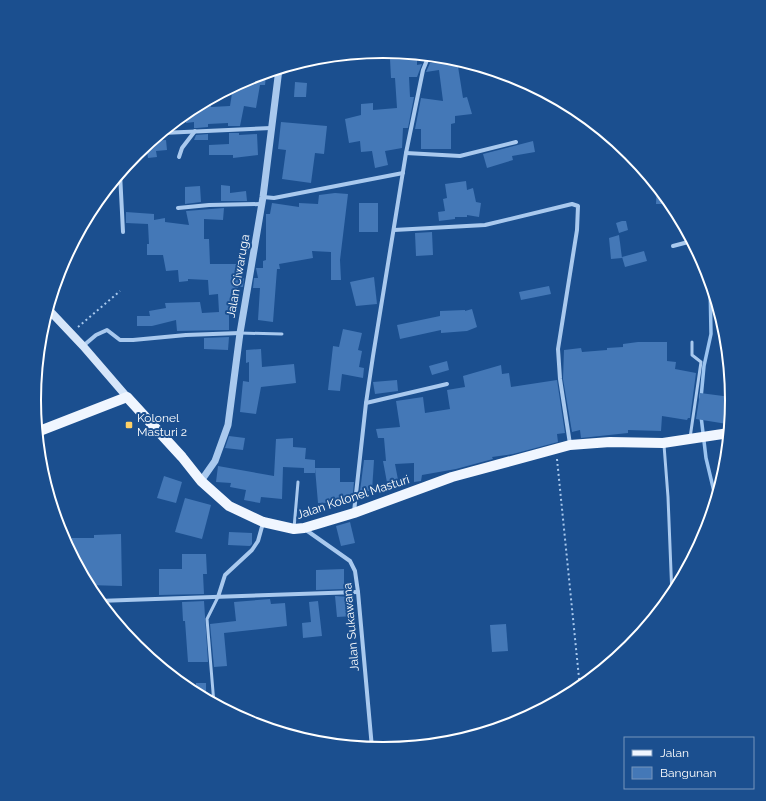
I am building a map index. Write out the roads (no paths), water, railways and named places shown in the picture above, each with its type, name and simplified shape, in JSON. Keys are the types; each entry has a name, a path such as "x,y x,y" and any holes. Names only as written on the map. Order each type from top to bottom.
{"main road":[{"path":"43,430 127,397 53,314"},
{"name":"Jalan Kolonel Masturi","path":"127,397 182,457 201,481 229,506 263,522 299,529 354,513 452,477 570,445 610,442 664,443 723,434"}],"street":[{"path":"354,513 366,403 406,153 420,83 427,61"},
{"name":"Jalan Ciwaruga","path":"201,481 215,461 228,425 240,333 262,201 278,75"},
{"path":"171,132 271,128"},
{"path":"179,157 184,145 195,130"},
{"path":"406,153 460,156 516,142"},
{"path":"178,208 262,201 403,173"},
{"path":"120,182 123,232"},
{"path":"394,230 485,224 572,204 578,206 577,230 558,349 560,379 570,445"},
{"path":"673,246 686,243"},
{"path":"83,346 96,335 107,330 120,340 240,333"},
{"path":"366,403 447,384"},
{"path":"218,597 225,575 252,550 258,541 263,522"},
{"name":"Jalan Sukawana","path":"299,529 332,546 350,561 355,571 371,742"},
{"path":"106,601 358,592"}],"lane":[{"path":"240,333 282,334"},
{"path":"690,439 701,362 692,355 692,342"},
{"path":"664,443 672,584"},
{"path":"298,482 299,529"},
{"path":"213,698 207,619 218,597"}],"waterway":[{"path":"701,398 704,366 711,334 710,303"},
{"path":"701,416 706,458 713,488"}],"place":[{"name":"Kolonel Masturi 2","path":"129,425"}]}
